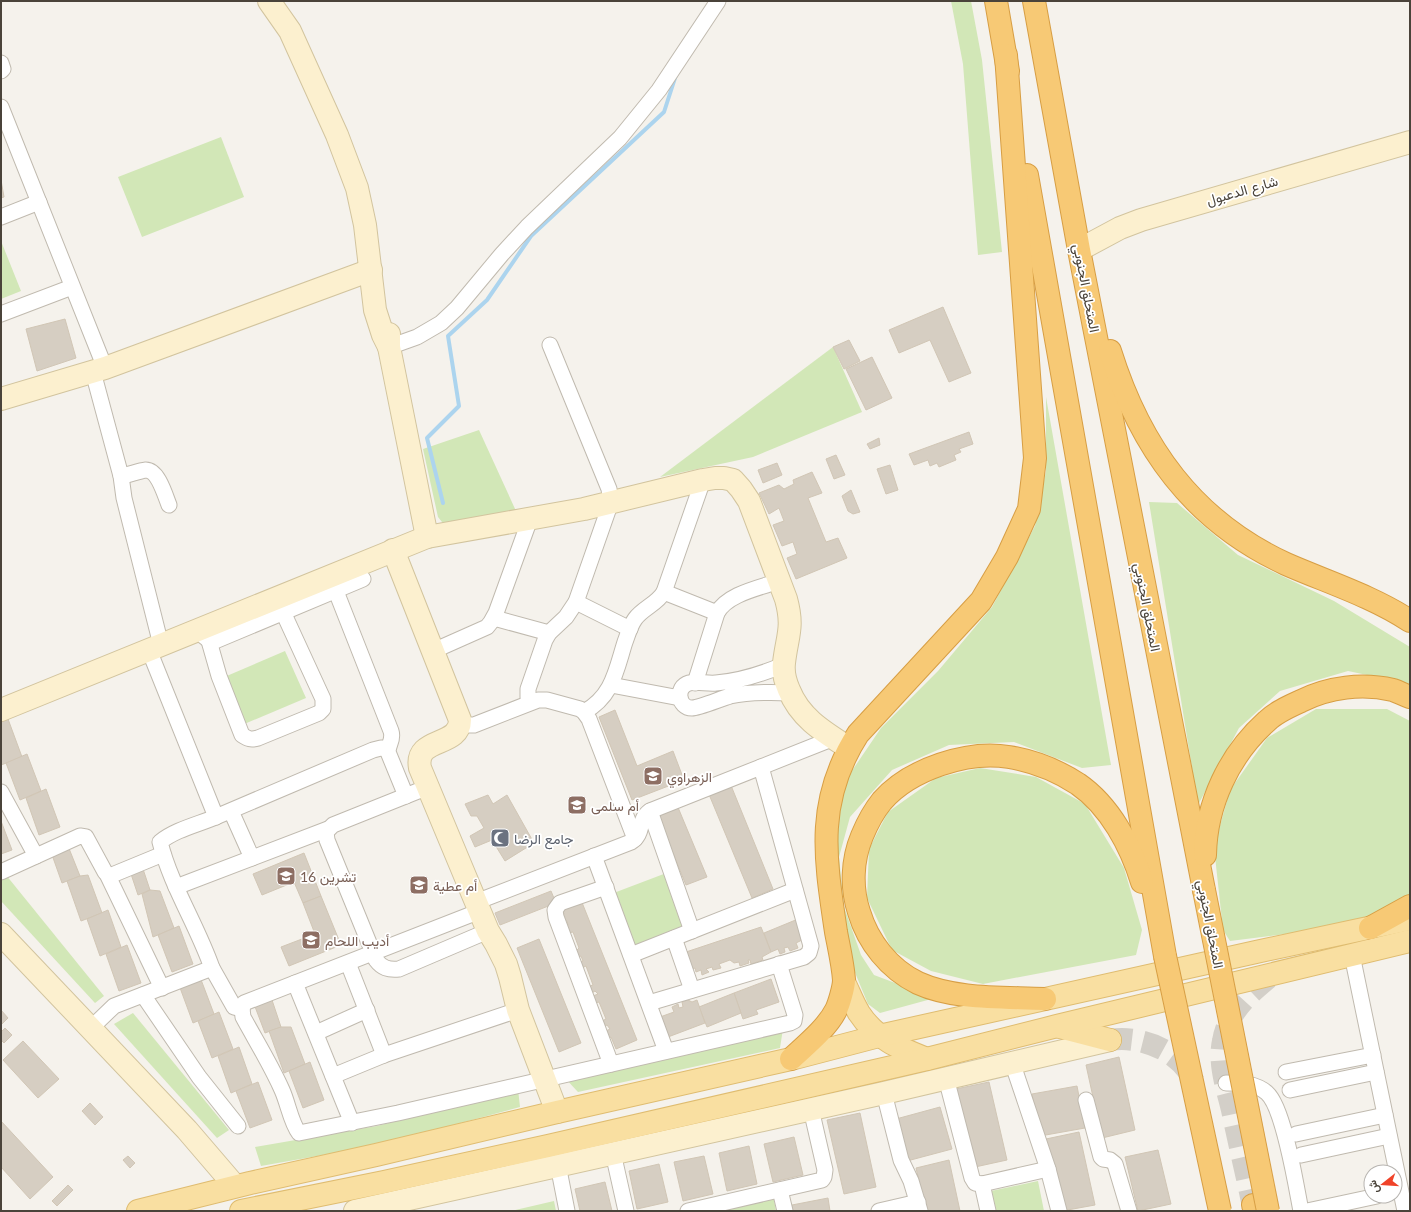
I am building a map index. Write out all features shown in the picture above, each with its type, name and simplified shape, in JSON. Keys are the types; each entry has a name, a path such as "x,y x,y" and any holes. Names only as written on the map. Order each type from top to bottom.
{"highway":[{"path":"996,1 1165,956 1221,1211"},
{"name":"المتحلق الجنوبي","path":"1034,1 1079,250 1204,890 1260,1209"},
{"path":"792,1059 828,1022 836,1009 844,982 829,882 826,848 828,817 832,791 839,770 842,743 858,734 981,601 1007,558 1029,509 1035,458 1006,55"},
{"path":"1079,250 1116,368 1132,407 1145,435 1180,486 1204,510 1228,530 1253,545 1285,563 1368,599 1410,621"},
{"path":"1204,890 1207,826 1214,801 1233,760 1249,738 1268,720 1291,705 1315,694 1341,688 1367,687 1393,690 1410,697"},
{"path":"1045,999 965,995 940,990 918,983 894,968 876,949 863,926 855,900 853,874 857,847 867,823 882,801 902,783 926,770 951,762 978,756 1008,757 1036,764 1058,773 1078,785 1097,800 1114,822 1133,856 1165,956"},
{"path":"1370,928 1410,906"}],"main road":[{"path":"138,1211 235,1186 792,1059 879,1036 1410,919"},
{"path":"241,1211 384,1182 548,1146 832,1081 1410,942"},
{"path":"844,982 858,1011 868,1026 879,1036 902,1049 927,1059"},
{"path":"1057,1026 1110,1040"},
{"path":"827,1050 839,1055 843,1060 844,1066 842,1072 832,1081"}],"street":[{"path":"269,1 290,31 337,135 357,188 364,218 371,270 377,282 385,307 389,347 428,537"},
{"path":"389,347 418,337 441,324 457,308 502,254 527,227 620,138 658,90 718,1"},
{"path":"1,63 3,70 1,71"},
{"path":"1,107 72,287 99,370 155,648 216,818"},
{"name":"شارع الدعبول","path":"1079,250 1120,228 1141,220 1410,142"},
{"path":"1,217 38,202"},
{"path":"1,399 99,370 371,270"},
{"path":"1,314 72,287"},
{"path":"530,702 528,697 528,689 545,640 549,633 566,617 576,602 612,502 609,489 550,345"},
{"path":"121,476 146,470 152,472 156,475 169,505"},
{"path":"1,710 155,648 204,635 280,605 333,583 393,550 428,537 584,509 703,480 724,478 733,480 741,488 749,501 790,612 791,625 783,665 790,694 802,714 842,743"},
{"path":"584,712 598,703 611,685 630,629 640,614 656,603 664,592 703,480"},
{"path":"433,651 486,627 494,618 530,519"},
{"path":"393,550 459,715 460,725 456,733 430,746 422,753 419,763 481,915 506,964 517,1006 557,1112"},
{"path":"333,583 363,579"},
{"path":"695,683 717,613 723,604 733,598 779,581"},
{"path":"333,583 391,731 392,739 388,749 389,755 406,796"},
{"path":"664,592 717,613"},
{"path":"576,602 630,629"},
{"path":"204,635 242,735 247,739 253,740 323,710 323,698 280,605"},
{"path":"494,618 549,633"},
{"path":"783,665 751,676 716,683 695,683 685,685 680,693 680,698 681,702 685,706 694,708 731,696 754,693 790,694"},
{"path":"751,676 754,693"},
{"path":"611,685 680,698"},
{"path":"460,725 474,725 538,700 547,700 576,707 584,712 589,719 635,839"},
{"path":"328,829 326,836 327,840 380,965 386,969 398,969 481,915 594,856 635,839 640,831 644,817 650,811 761,767 842,743"},
{"path":"242,1009 234,1007 212,968 204,947 176,887 160,842 166,837 216,818 373,750 381,748 388,749"},
{"path":"649,1003 804,957 810,949 811,946 761,767"},
{"path":"176,887 328,829 333,825 428,787"},
{"path":"1,792 36,856"},
{"path":"231,811 252,858"},
{"path":"650,811 692,931"},
{"path":"1,872 77,837 83,836 88,840 104,872 107,874 162,988"},
{"path":"107,874 112,875 163,854"},
{"path":"594,856 666,1052"},
{"path":"606,887 560,904 555,910 556,917 611,1064"},
{"path":"631,955 795,890"},
{"path":"481,915 374,953 244,1003 242,1009 243,1017 282,1089 296,1129 299,1133 352,1123 544,1080 792,1022 795,1018 795,1012 779,964"},
{"path":"1,934 187,1130 235,1186"},
{"path":"674,938 692,990"},
{"path":"1352,955 1396,1164"},
{"path":"348,963 384,1055"},
{"path":"90,1029 114,1006 212,968"},
{"path":"295,983 352,1123"},
{"path":"142,995 199,1077 238,1126"},
{"path":"333,1076 384,1055 517,1006"},
{"path":"316,1033 367,1010"},
{"path":"355,1211 425,1203 558,1165 884,1093 1110,1040"},
{"path":"1286,1072 1373,1055"},
{"path":"1012,1062 1048,1169 1059,1211"},
{"path":"1290,1090 1376,1072"},
{"path":"946,1078 973,1181 975,1183 982,1184 1048,1169"},
{"path":"1226,1083 1239,1083 1254,1086 1267,1093 1274,1101 1282,1124 1301,1211"},
{"path":"879,1211 919,1206 911,1181 901,1160 884,1093"},
{"path":"1086,1100 1100,1154 1103,1159 1110,1160 1115,1164 1129,1211"},
{"path":"688,1211 819,1181 824,1177 825,1170 811,1109"},
{"path":"1296,1134 1385,1115"},
{"path":"1301,1155 1389,1136"},
{"path":"614,1153 626,1211"},
{"path":"558,1165 567,1211"},
{"path":"982,1184 988,1211"},
{"path":"780,1190 785,1211"},
{"path":"1403,1197 1405,1211"},
{"path":"1306,1211 1363,1199"}],"green space":[{"path":"951,1 971,1 982,60 1002,252 978,255 963,64"},
{"path":"221,137 244,197 142,237 118,177"},
{"path":"1,241 21,291 1,299"},
{"path":"833,347 862,412 753,457 660,477"},
{"path":"1046,397 1111,765 1082,768 1014,742 949,745 892,770 850,817 839,857 844,907 861,955 874,975 935,998 880,1013 868,1004 849,958 833,871 843,784 881,728 938,671 992,607 1035,526 1046,471"},
{"path":"479,430 516,511 450,532 438,517 423,449"},
{"path":"1149,502 1177,503 1238,555 1334,601 1410,647 1410,684 1348,671 1280,691 1239,728 1198,805"},
{"path":"285,651 306,698 242,725 222,678"},
{"path":"1316,709 1387,709 1410,721 1410,901 1370,919 1301,932 1230,941 1223,930 1214,847 1230,790 1267,738"},
{"path":"980,768 1036,777 1085,804 1124,868 1142,930 1136,955 983,984 931,971 892,950 867,898 869,849 888,812 936,778"},
{"path":"669,872 689,928 631,949 611,894"},
{"path":"6,875 104,996 95,1003 1,901 1,878"},
{"path":"133,1013 229,1130 217,1138 114,1024"},
{"path":"784,1022 780,1048 578,1092 564,1077"},
{"path":"518,1089 520,1107 379,1145 261,1166 255,1147 377,1126"},
{"path":"1038,1181 1044,1211 995,1211 991,1191"},
{"path":"774,1199 776,1211 722,1211"},
{"path":"554,1201 556,1211 511,1211"}],"building":[{"path":"1,180 4,197 1,198"},
{"path":"943,307 971,373 949,382 930,340 899,353 889,330"},
{"path":"65,319 76,358 37,371 26,329"},
{"path":"849,340 860,361 844,369 833,347"},
{"path":"872,357 892,398 866,410 846,369"},
{"path":"969,432 973,444 959,449 961,452 954,455 956,460 939,467 937,463 930,466 928,460 914,465 909,454"},
{"path":"879,438 880,445 870,449 867,444"},
{"path":"836,455 845,475 834,479 826,459"},
{"path":"777,463 782,475 763,483 758,470"},
{"path":"890,465 898,490 886,494 877,469"},
{"path":"812,472 822,493 808,498 826,542 838,538 847,558 796,579 787,558 797,554 793,542 782,546 773,525 784,521 779,508 769,514 759,493 779,485 784,489 794,484 793,480"},
{"path":"851,490 860,512 853,514 848,511 842,496"},
{"path":"615,710 637,766 673,751 684,780 632,800 599,717"},
{"path":"8,719 22,757 1,765 1,722"},
{"path":"27,754 41,791 20,800 6,763"},
{"path":"730,783 773,889 752,898 708,792"},
{"path":"46,789 60,827 39,835 26,798"},
{"path":"488,795 493,804 507,795 534,843 505,861 492,840 475,847 470,836 484,828 477,816 471,816 465,804"},
{"path":"677,805 707,877 686,885 657,814"},
{"path":"1,821 12,850 1,854"},
{"path":"68,846 80,876 62,883 51,852"},
{"path":"304,853 321,896 303,903 294,882 262,895 253,874"},
{"path":"143,869 150,890 138,895 131,874"},
{"path":"88,875 102,913 81,921 67,881 80,876"},
{"path":"150,890 160,891 174,928 153,937 142,894"},
{"path":"551,891 556,903 500,925 495,913"},
{"path":"321,896 341,945 289,966 281,947 315,934 303,903"},
{"path":"581,900 637,1040 616,1049 611,1037 609,1038 606,1031 610,1029 607,1025 603,1027 602,1021 606,1019 599,1002 595,1003 593,996 598,994 595,991 592,993 590,986 593,985 586,966 582,968 580,962 583,961 581,956 578,957 576,951 579,948 573,932 568,933 565,926 568,925 567,921 563,921 561,915 564,914 562,908"},
{"path":"108,910 121,947 100,956 87,919"},
{"path":"798,919 806,938 796,943 798,948 790,951 788,947 784,948 785,952 780,954 778,949 771,952 764,933"},
{"path":"179,926 193,964 172,972 158,935"},
{"path":"761,927 771,952 762,957 763,960 751,964 750,960 748,960 749,963 740,966 739,962 734,963 730,960 719,964 721,968 713,970 712,967 706,969 709,972 702,975 701,970 696,972 695,968 692,969 686,952"},
{"path":"539,939 581,1043 559,1052 517,948"},
{"path":"127,945 141,983 119,991 106,954"},
{"path":"200,977 214,1014 193,1023 179,985"},
{"path":"771,979 779,1002 756,1010 758,1014 743,1019 734,993"},
{"path":"734,993 741,1013 707,1027 699,1007"},
{"path":"271,997 281,1027 265,1033 254,1004"},
{"path":"688,1000 692,1002 697,1000 705,1023 668,1037 660,1017 674,1012 672,1007 678,1004 679,1008 683,1007 682,1002"},
{"path":"1,1010 8,1018 1,1025"},
{"path":"219,1012 233,1049 212,1058 198,1021"},
{"path":"281,1027 291,1027 305,1064 284,1073 269,1031"},
{"path":"5,1028 12,1035 4,1043 1,1040 1,1032"},
{"path":"23,1041 59,1079 38,1098 3,1060"},
{"path":"239,1047 252,1084 231,1093 218,1056"},
{"path":"1119,1057 1135,1130 1102,1138 1086,1065"},
{"path":"310,1062 324,1100 303,1108 289,1071"},
{"path":"258,1082 272,1120 250,1128 236,1091"},
{"path":"989,1082 1007,1160 975,1167 956,1089"},
{"path":"1077,1086 1085,1128 1040,1136 1032,1094"},
{"path":"90,1103 103,1117 95,1125 82,1111"},
{"path":"940,1107 952,1149 907,1161 896,1119"},
{"path":"860,1113 876,1187 844,1194 827,1120"},
{"path":"1,1121 53,1177 30,1199 1,1167"},
{"path":"1079,1132 1095,1205 1062,1211 1046,1139"},
{"path":"794,1137 803,1175 773,1182 764,1144"},
{"path":"749,1146 757,1184 727,1191 719,1153"},
{"path":"1158,1150 1171,1204 1138,1211 1125,1157"},
{"path":"128,1156 135,1163 130,1168 123,1160"},
{"path":"704,1156 713,1194 683,1201 674,1162"},
{"path":"949,1160 960,1211 926,1211 916,1168"},
{"path":"659,1164 668,1202 637,1209 629,1171"},
{"path":"605,1182 612,1211 580,1211 575,1189"},
{"path":"68,1185 73,1190 57,1206 52,1201"},
{"path":"828,1198 830,1211 793,1211 792,1205"}],"waterway":[{"path":"443,503 427,438 459,406 448,336 487,300 531,236 664,112 676,75"}],"tunnel":[{"path":"1254,1211 1222,1067 1222,1049 1226,1030 1235,1012 1248,996 1272,975"},
{"path":"1110,1040 1135,1040 1159,1047 1179,1061 1188,1070 1194,1081"}],"place":[{"name":"الزهراوي","path":"653,776"},
{"name":"أم سلمى","path":"577,805"},
{"name":"جامع الرضا","path":"500,838"},
{"name":"16 تشرين","path":"286,876"},
{"name":"أم عطية","path":"419,885"},
{"name":"أديب اللحام","path":"311,940"}]}
